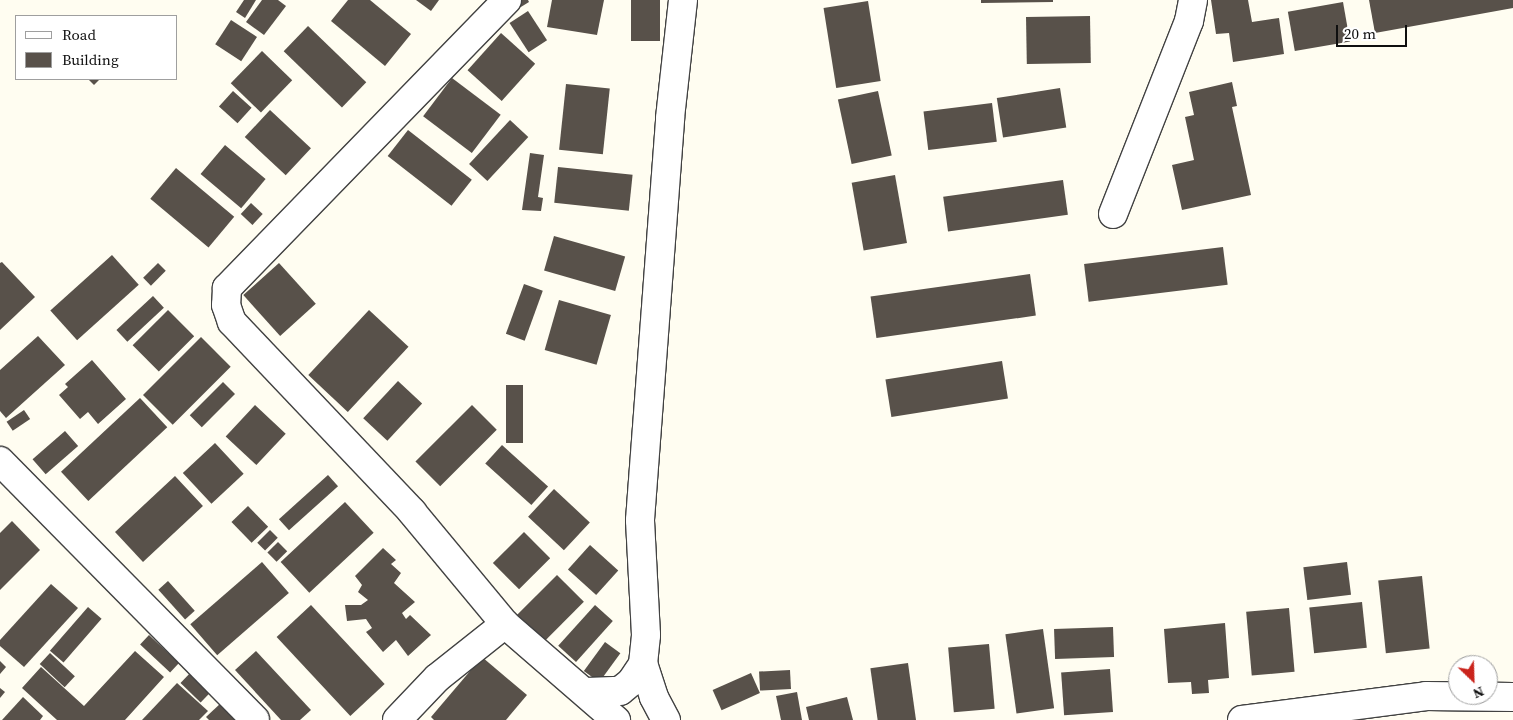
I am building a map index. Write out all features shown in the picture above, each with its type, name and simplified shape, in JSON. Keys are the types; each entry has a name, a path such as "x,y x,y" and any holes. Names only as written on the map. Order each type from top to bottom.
{"street":[{"path":"507,0 227,288 226,305 232,322 412,512 505,624 587,692 616,720"},
{"path":"666,720 654,697 643,664 646,635 640,520 670,118 683,0"},
{"path":"1113,214 1189,21 1193,0"},
{"path":"0,461 255,720"},
{"path":"397,720 437,678 505,624"},
{"path":"587,692 620,691 631,682 643,664"},
{"path":"1242,720 1426,696 1513,697"}],"building":[{"path":"244,0 256,0 245,18 236,12"},
{"path":"262,0 278,0 286,6 264,35 246,22"},
{"path":"348,0 370,0 411,34 385,66 331,21"},
{"path":"416,0 439,0 431,11"},
{"path":"510,0 528,0 529,2 516,10"},
{"path":"552,0 604,0 597,35 547,27"},
{"path":"631,0 660,0 660,41 631,41"},
{"path":"981,0 1053,0 1053,2 981,3"},
{"path":"1211,0 1248,0 1252,22 1279,18 1284,54 1233,62 1229,33 1216,34"},
{"path":"1369,0 1513,0 1513,8 1375,33"},
{"path":"868,1 881,81 836,88 824,8"},
{"path":"1343,2 1350,41 1295,51 1288,12"},
{"path":"528,11 547,40 529,52 510,23"},
{"path":"1090,16 1091,63 1027,64 1026,17"},
{"path":"231,20 257,37 241,61 215,44"},
{"path":"308,26 366,82 342,107 284,51"},
{"path":"501,33 535,64 502,101 468,70"},
{"path":"262,51 292,80 261,113 231,83"},
{"path":"452,78 501,115 472,153 423,116"},
{"path":"89,80 99,80 94,85"},
{"path":"1232,82 1237,106 1232,107 1251,195 1182,210 1172,165 1194,160 1185,117 1194,115 1189,92"},
{"path":"566,84 610,89 603,154 559,150"},
{"path":"1060,88 1066,128 1003,138 997,98"},
{"path":"233,91 252,108 238,123 219,107"},
{"path":"878,91 892,156 852,164 838,100"},
{"path":"992,103 997,142 928,150 924,111"},
{"path":"270,110 311,148 286,175 245,137"},
{"path":"510,120 528,137 487,181 469,164"},
{"path":"408,130 472,180 452,206 388,156"},
{"path":"225,145 266,179 241,208 201,174"},
{"path":"530,153 544,155 538,197 543,198 541,211 522,210"},
{"path":"558,167 633,175 629,211 554,203"},
{"path":"176,168 234,217 209,247 150,199"},
{"path":"895,175 907,243 864,251 852,183"},
{"path":"1063,180 1068,215 948,231 943,197"},
{"path":"251,203 263,214 252,225 241,214"},
{"path":"554,236 625,256 615,291 544,271"},
{"path":"1223,247 1228,285 1089,302 1084,264"},
{"path":"112,255 139,285 77,340 50,311"},
{"path":"2,262 35,297 0,330 0,263"},
{"path":"158,263 166,271 151,286 143,278"},
{"path":"279,263 316,304 280,336 243,295"},
{"path":"1030,274 1036,316 876,338 871,296"},
{"path":"524,284 543,291 525,341 506,334"},
{"path":"153,296 164,308 127,342 116,330"},
{"path":"559,300 611,315 597,365 545,350"},
{"path":"168,310 194,336 159,372 133,345"},
{"path":"369,310 408,347 348,412 308,375"},
{"path":"38,336 65,365 6,418 0,411 0,370"},
{"path":"201,337 231,367 173,425 143,395"},
{"path":"92,360 126,399 98,424 88,412 80,419 59,395 68,387 65,384"},
{"path":"1002,361 1008,399 891,417 885,379"},
{"path":"398,381 422,404 387,441 363,418"},
{"path":"223,382 235,394 202,427 190,415"},
{"path":"506,385 523,385 523,443 506,443"},
{"path":"140,398 167,427 88,501 61,472"},
{"path":"255,405 286,434 256,465 226,436"},
{"path":"472,405 497,430 440,486 415,462"},
{"path":"24,410 30,419 13,431 7,422"},
{"path":"65,431 78,446 46,474 33,459"},
{"path":"215,443 244,474 211,504 183,473"},
{"path":"502,445 548,486 531,505 485,464"},
{"path":"328,475 338,486 289,530 279,519"},
{"path":"175,476 203,506 143,562 115,532"},
{"path":"554,489 590,522 564,550 528,517"},
{"path":"345,502 374,533 309,593 281,562"},
{"path":"248,506 268,527 252,543 231,522"},
{"path":"12,521 40,550 0,590 0,533"},
{"path":"270,530 278,538 265,551 257,543"},
{"path":"524,532 550,558 519,589 493,563"},
{"path":"278,542 287,551 277,562 267,553"},
{"path":"590,545 618,570 596,595 568,570"},
{"path":"383,548 396,560 391,564 401,573 394,583 415,602 402,613 406,619 410,615 431,635 408,656 396,640 383,652 366,632 372,628 366,619 347,621 345,605 361,605 368,600 358,592 362,585 355,576"},
{"path":"262,562 289,593 217,655 190,624"},
{"path":"1347,562 1351,595 1307,600 1303,567"},
{"path":"557,575 584,602 544,642 517,615"},
{"path":"1422,576 1430,649 1386,653 1378,581"},
{"path":"168,581 195,611 185,619 158,590"},
{"path":"51,584 78,608 24,667 0,646 0,640"},
{"path":"1362,602 1367,648 1314,653 1309,608"},
{"path":"311,605 385,684 350,716 277,637"},
{"path":"595,605 613,621 576,662 558,646"},
{"path":"88,607 102,619 64,663 50,651"},
{"path":"1289,608 1295,672 1252,676 1246,612"},
{"path":"1225,623 1229,678 1208,680 1209,693 1192,694 1191,682 1168,683 1164,629"},
{"path":"1113,627 1114,657 1055,659 1054,629"},
{"path":"1043,629 1054,708 1017,714 1005,634"},
{"path":"149,635 179,663 170,672 140,645"},
{"path":"605,642 620,653 599,682 584,671"},
{"path":"989,644 995,709 954,712 948,648"},
{"path":"135,651 164,677 125,720 57,720 22,688 41,667 84,706"},
{"path":"256,651 311,710 300,720 281,720 235,670"},
{"path":"50,653 75,676 65,687 40,664"},
{"path":"482,657 527,695 506,720 434,720 431,717"},
{"path":"0,661 6,667 0,674"},
{"path":"908,663 916,720 878,720 870,668"},
{"path":"1110,669 1113,712 1064,715 1061,672"},
{"path":"193,670 213,689 201,702 180,683"},
{"path":"790,670 791,689 760,691 759,672"},
{"path":"751,673 760,693 722,710 713,690"},
{"path":"177,683 208,711 199,720 142,720"},
{"path":"0,688 5,692 0,698"},
{"path":"797,692 802,720 781,720 776,696"},
{"path":"23,697 43,716 40,720 2,720"},
{"path":"847,697 853,720 809,720 806,707"},
{"path":"222,702 241,720 209,720 206,717"}]}
